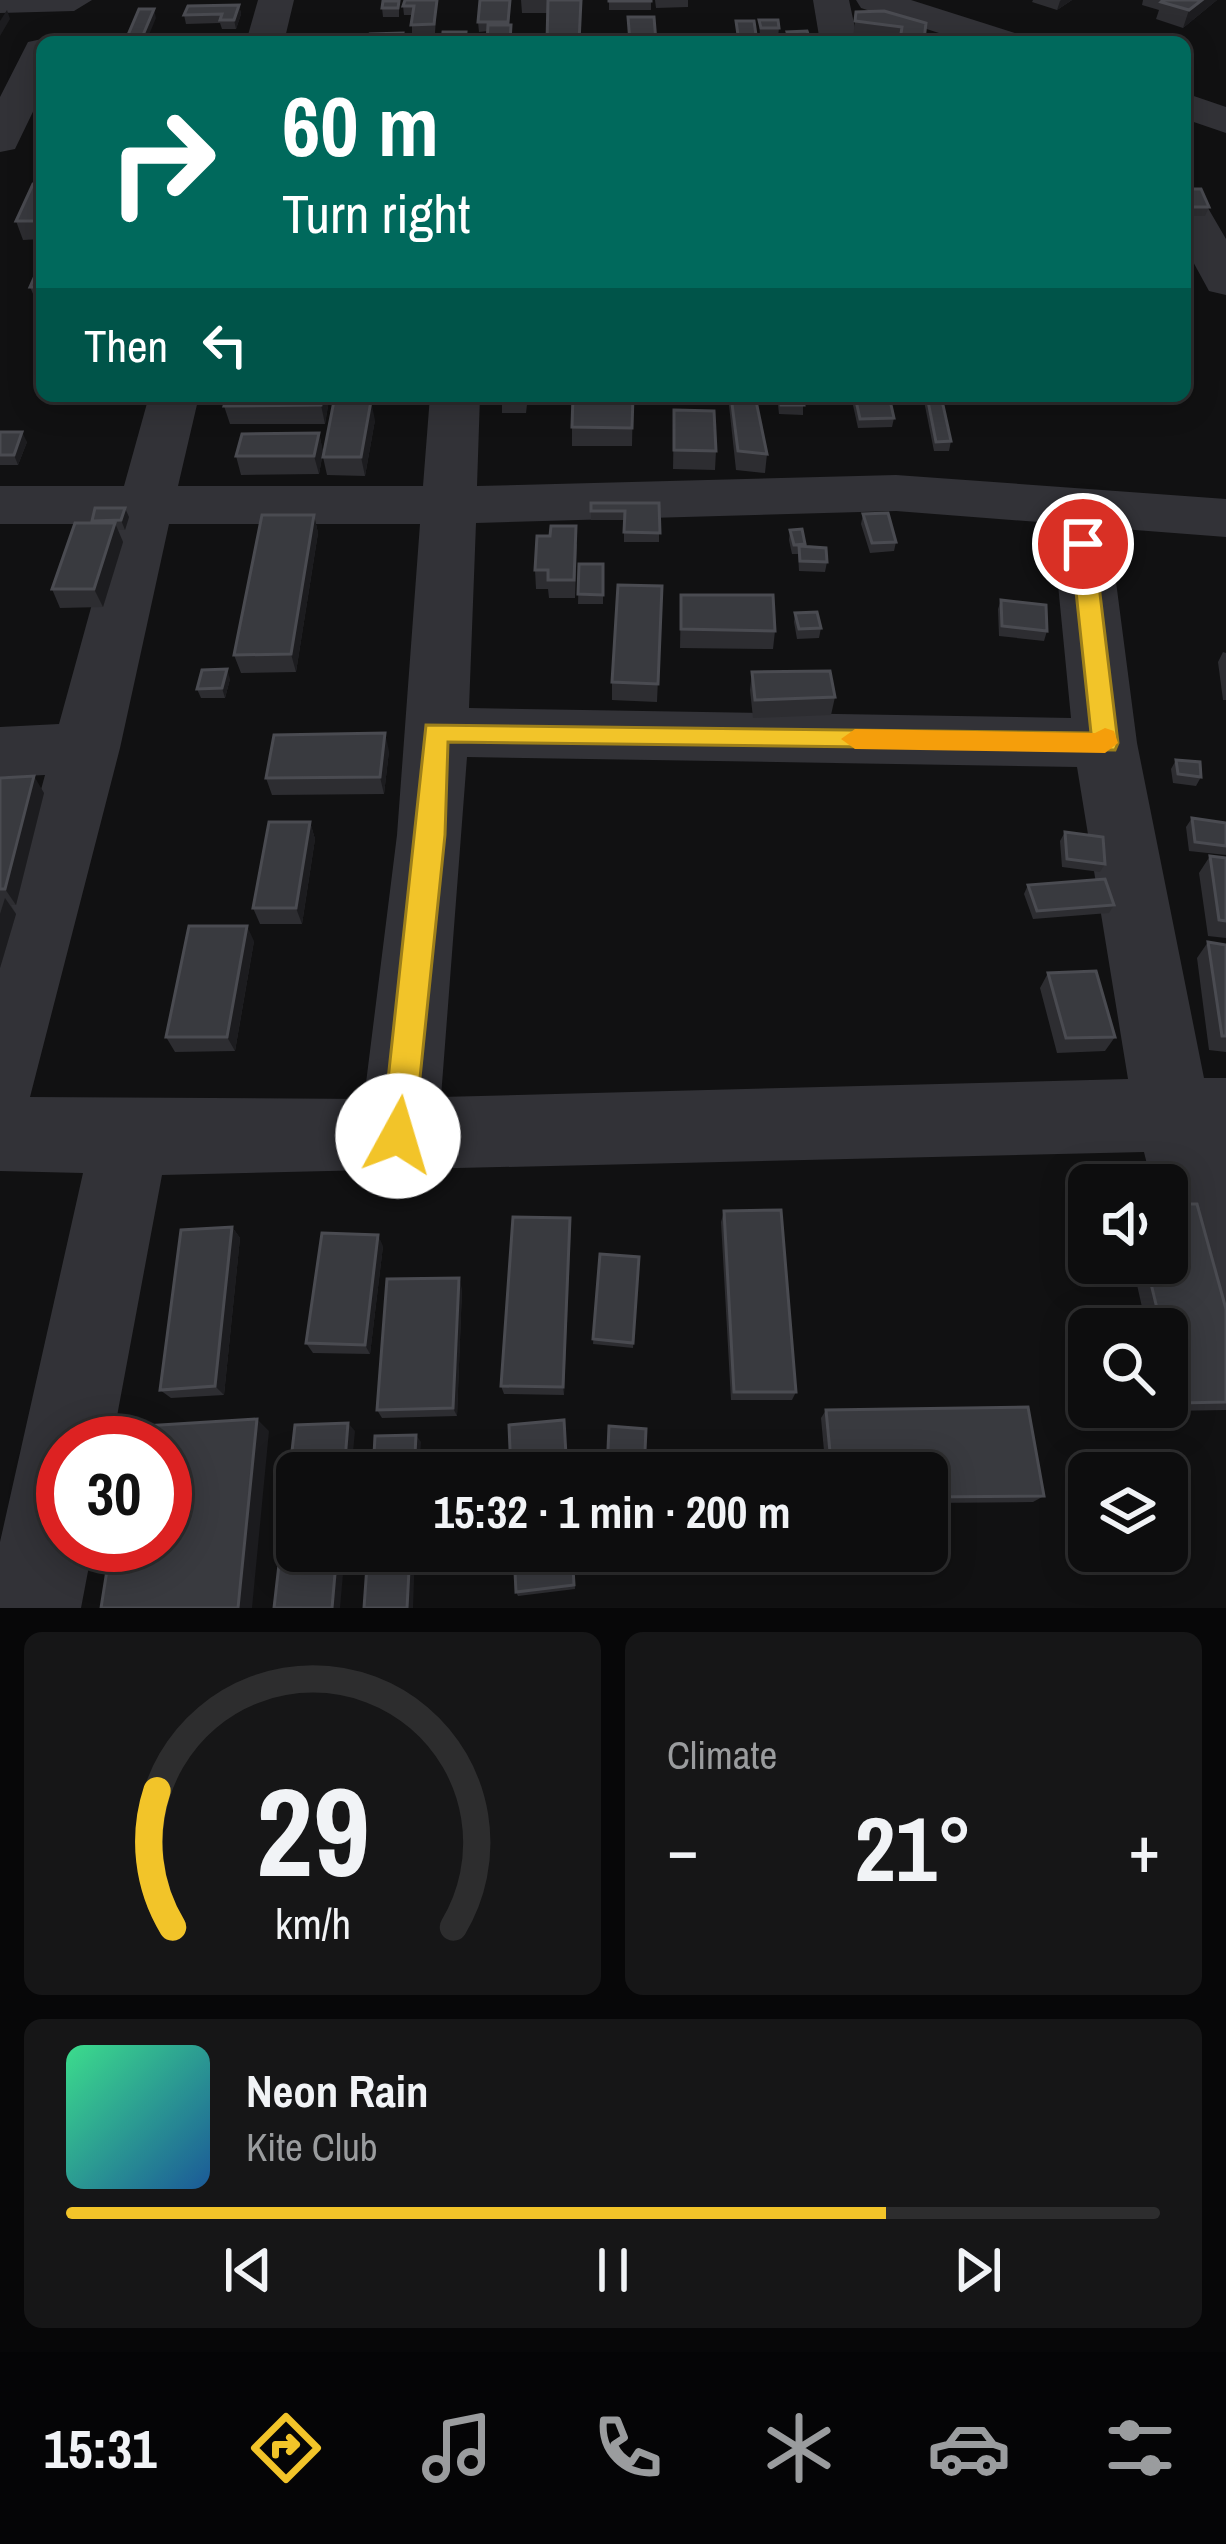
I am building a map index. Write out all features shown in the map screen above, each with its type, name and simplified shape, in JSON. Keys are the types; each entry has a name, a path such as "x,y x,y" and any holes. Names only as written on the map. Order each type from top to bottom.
{"street":[{"path":"49,36 65,0"},
{"path":"0,2 74,0"},
{"path":"267,36 276,0"},
{"path":"831,0 838,36"},
{"path":"874,0 986,36"},
{"path":"2,130 36,62"},
{"path":"1191,107 1226,122"},
{"path":"1191,142 1226,141"},
{"path":"1191,216 1226,280"},
{"path":"1191,295 1226,294"},
{"path":"0,1079 173,402"},
{"path":"398,1136 431,835 445,505 454,402"},
{"path":"0,505 445,505 896,493 1226,518"},
{"path":"1078,504 1105,743 1199,1114 1226,1306"},
{"path":"435,732 1105,743"},
{"path":"0,752 88,748"},
{"path":"0,1135 130,1139 398,1136 1199,1114"},
{"path":"73,1416 130,1139"},
{"path":"33,1608 40,1572"}],"building":[{"path":"405,0 437,0 434,24 411,25 414,6 403,6"},
{"path":"480,0 510,0 508,22 478,22"},
{"path":"548,0 581,0 579,36 547,36"},
{"path":"1163,0 1202,0 1189,10"},
{"path":"383,1 399,1 398,8 382,8"},
{"path":"239,5 234,20 220,20 222,14 184,15 188,6"},
{"path":"139,9 154,9 143,36 128,36"},
{"path":"884,11 926,23 924,36 901,36 902,27 855,21 856,12"},
{"path":"628,17 654,17 656,36 630,36"},
{"path":"759,20 778,20 779,28 761,28"},
{"path":"736,21 754,21 756,36 738,36"},
{"path":"488,25 511,25 510,36 487,36"},
{"path":"807,31 809,36 788,36 787,32"},
{"path":"443,32 466,32 466,36 443,36"},
{"path":"33,184 36,184 36,221 16,221"},
{"path":"1191,189 1201,189 1209,207 1191,207"},
{"path":"225,402 321,402 321,405 224,406"},
{"path":"334,402 371,402 361,457 323,457"},
{"path":"573,402 633,402 632,428 572,427"},
{"path":"732,402 756,402 767,454 738,451"},
{"path":"856,402 890,402 894,418 860,419"},
{"path":"928,402 942,402 951,441 936,442"},
{"path":"674,410 714,411 716,451 674,450"},
{"path":"0,432 22,432 14,455 0,455"},
{"path":"319,433 314,456 236,456 242,434"},
{"path":"591,503 659,503 660,533 624,532 625,511 591,511"},
{"path":"95,508 125,508 121,520 92,521"},
{"path":"888,513 896,542 872,543 863,514"},
{"path":"262,515 314,515 291,654 234,655"},
{"path":"75,523 115,523 94,589 52,589"},
{"path":"551,526 576,526 574,580 548,580 548,570 535,570 537,536 550,536"},
{"path":"802,529 805,544 794,545 790,530"},
{"path":"799,546 826,548 827,562 800,561"},
{"path":"579,564 603,564 603,595 578,594"},
{"path":"618,585 662,586 658,684 612,682"},
{"path":"681,595 773,595 775,631 681,629"},
{"path":"1001,600 1046,605 1047,631 1002,626"},
{"path":"817,612 821,628 799,629 795,613"},
{"path":"227,669 222,688 197,689 202,670"},
{"path":"830,671 835,697 755,700 752,672"},
{"path":"385,733 380,777 266,778 274,735"},
{"path":"1176,760 1200,762 1201,777 1178,774"},
{"path":"34,776 5,889 0,889 0,778"},
{"path":"1192,818 1226,823 1226,846 1195,842"},
{"path":"269,822 310,822 296,908 253,908"},
{"path":"1065,832 1103,837 1105,864 1067,859"},
{"path":"1210,856 1226,858 1226,921 1219,920"},
{"path":"1105,879 1114,905 1037,911 1028,885"},
{"path":"189,926 247,926 227,1037 166,1037"},
{"path":"1208,942 1226,945 1226,1036 1222,1036"},
{"path":"1096,971 1115,1037 1066,1038 1048,973"},
{"path":"1188,1204 1197,1204 1226,1309 1226,1402 1188,1403 1188,1308 1157,1308 1151,1284 1188,1284"},
{"path":"781,1210 796,1392 734,1392 724,1211"},
{"path":"513,1217 570,1218 563,1387 501,1386"},
{"path":"232,1227 215,1386 160,1390 181,1230"},
{"path":"322,1233 378,1235 365,1345 306,1343"},
{"path":"600,1254 639,1257 633,1343 593,1339"},
{"path":"459,1278 453,1408 377,1410 387,1279"},
{"path":"1028,1407 1044,1496 948,1497 948,1452 830,1452 826,1410"},
{"path":"257,1419 238,1608 101,1608 107,1572 192,1572 192,1423"},
{"path":"564,1420 566,1452 510,1452 509,1425"},
{"path":"348,1423 346,1452 292,1452 295,1425"},
{"path":"609,1426 646,1429 645,1452 608,1452"},
{"path":"416,1435 415,1452 374,1452 375,1436"},
{"path":"278,1572 335,1572 332,1608 274,1608"},
{"path":"367,1572 409,1572 407,1608 364,1608"},
{"path":"515,1572 573,1572 574,1585 516,1592"}],"slow traffic":[{"path":"855,739 1105,743 1105,738"}],"route":[{"path":"398,1136 431,835 435,732 1105,743 1083,544"}]}
